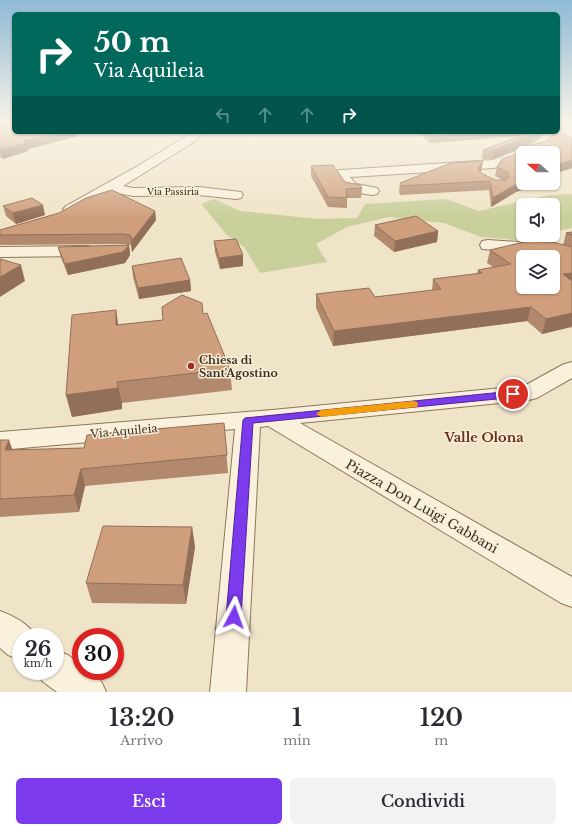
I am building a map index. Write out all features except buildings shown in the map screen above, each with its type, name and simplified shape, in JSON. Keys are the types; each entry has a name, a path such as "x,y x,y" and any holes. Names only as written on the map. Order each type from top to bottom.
{"street":[{"path":"56,218 166,154"},
{"path":"372,191 350,188 341,174 494,164 505,161 518,154"},
{"path":"485,178 494,164"},
{"name":"Via Passiria","path":"110,187 133,192 199,191 236,195"},
{"path":"488,245 550,249 572,255"},
{"path":"0,252 101,250"},
{"name":"Via Aquileia","path":"0,441 260,419 528,393 572,369"},
{"path":"228,692 260,419"},
{"name":"Piazza Don Luigi Gabbani","path":"260,419 572,593"},
{"path":"0,627 12,636"},
{"path":"64,675 87,692"}],"green space":[{"path":"572,194 572,228 560,231 560,198 536,198 549,195"},
{"path":"214,199 241,211 318,219 357,218 365,204 446,199 479,211 516,203 516,240 481,237 444,223 389,217 347,227 316,244 327,262 260,273 244,247 227,235 201,204"}],"slow traffic":[{"path":"321,414 413,404"}],"place":[{"name":"Chiesa di Sant'Agostino","path":"191,366"}],"district":[{"name":"Valle Olona","path":"484,437"}],"route":[{"path":"234,617 248,420 513,394"}]}
